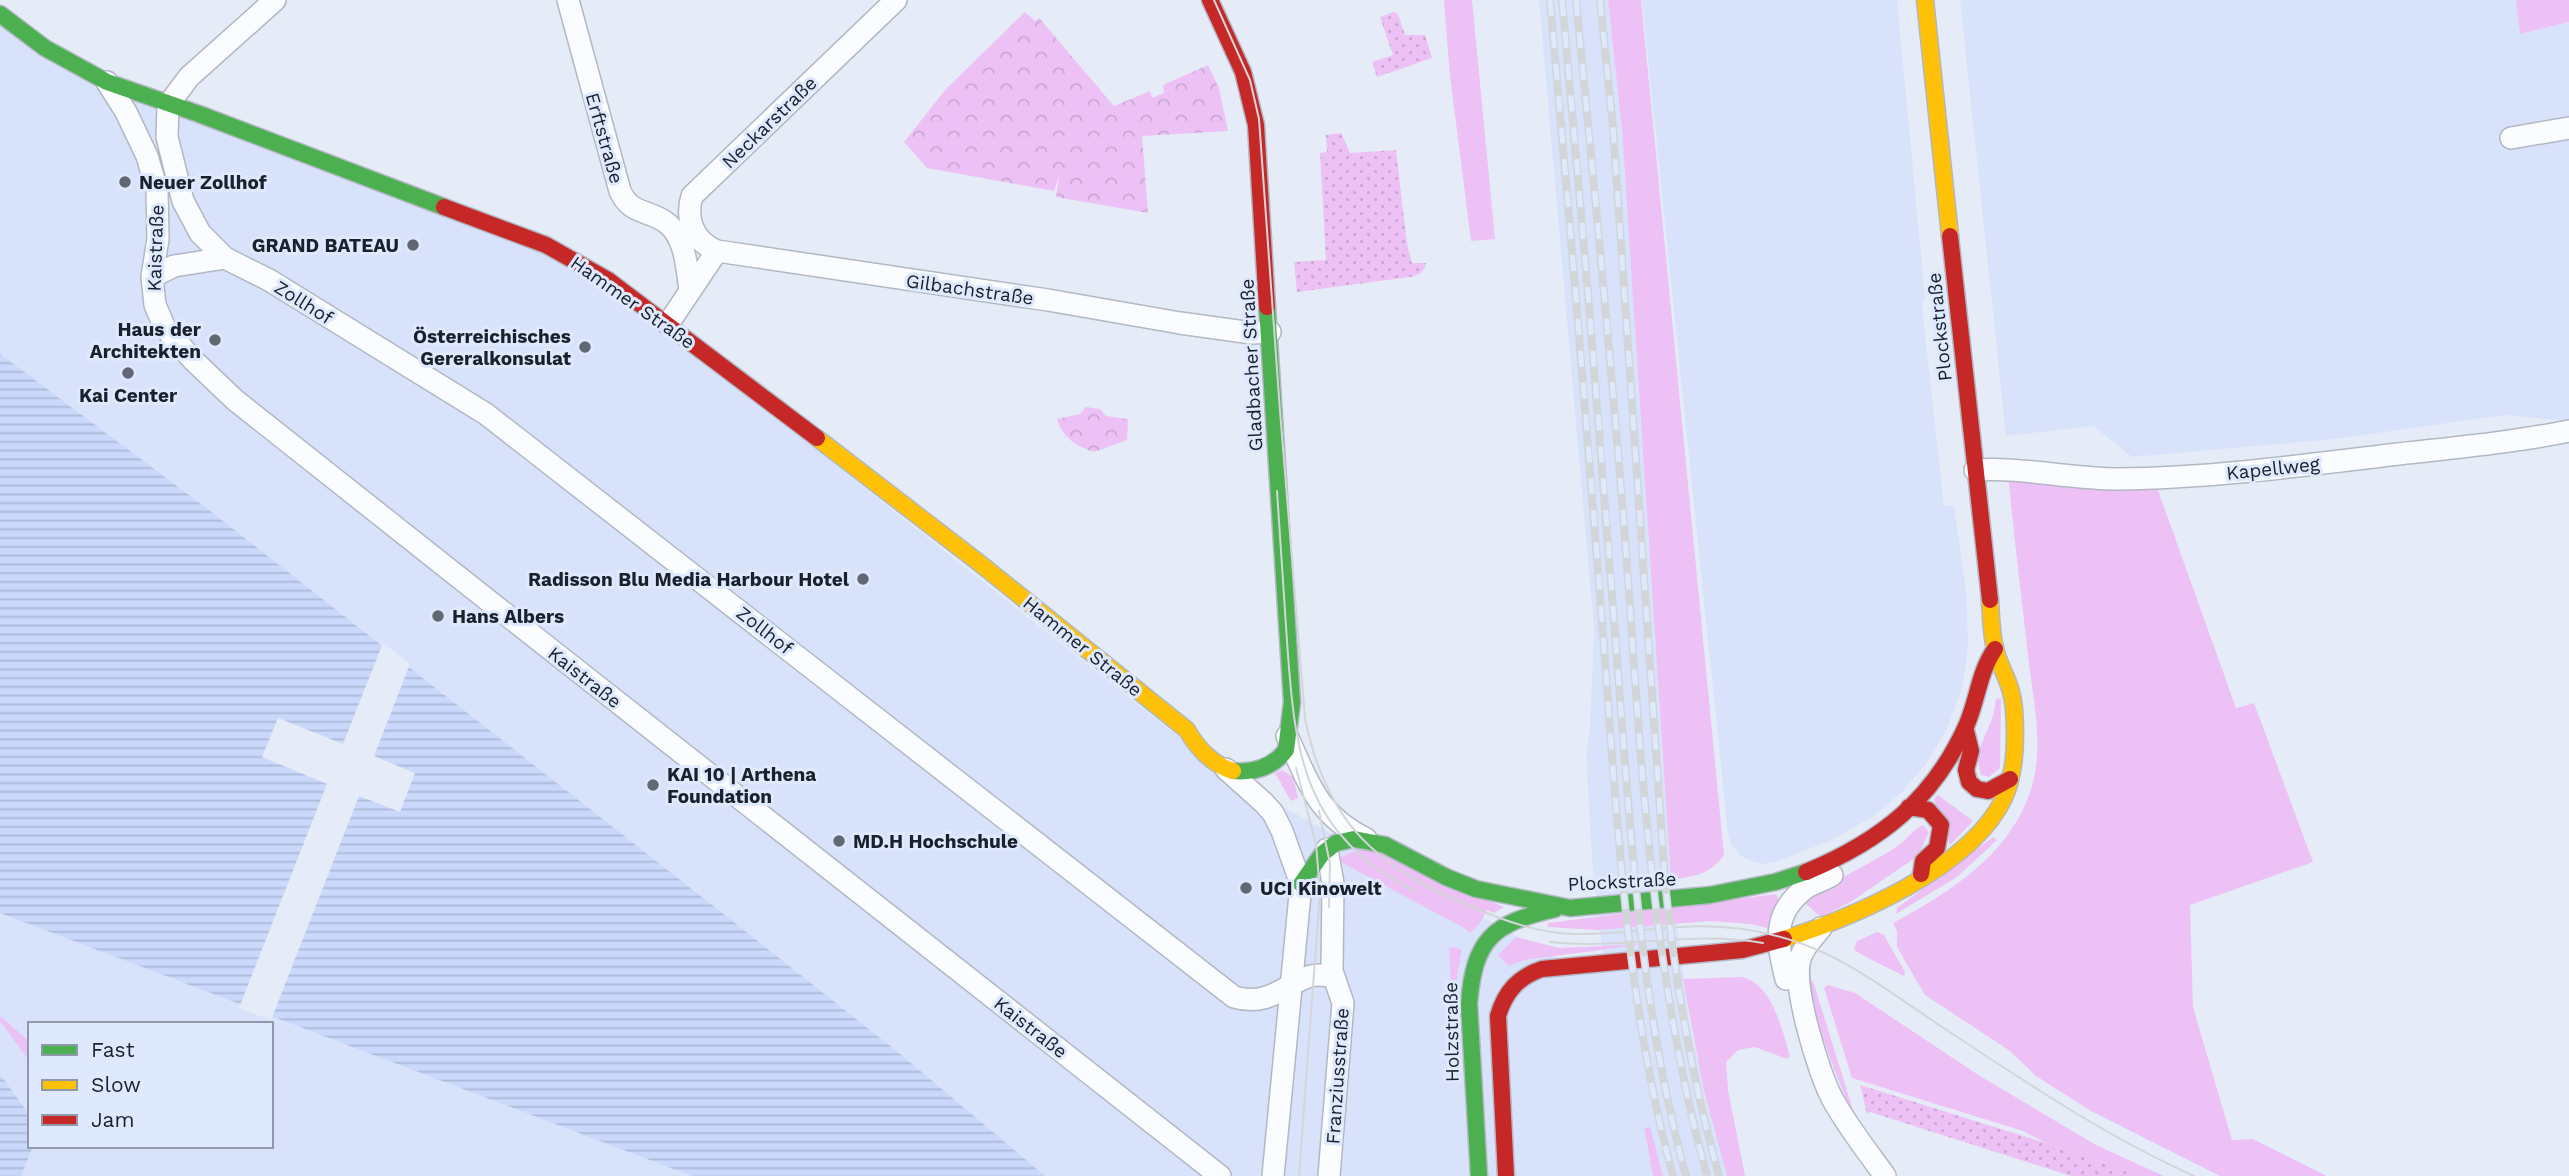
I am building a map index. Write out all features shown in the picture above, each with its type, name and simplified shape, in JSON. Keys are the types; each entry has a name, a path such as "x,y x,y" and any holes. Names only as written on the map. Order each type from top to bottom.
{"main road":[{"name":"Gladbacher Straße","path":"1210,0 1243,72 1254,113 1292,702 1279,738"},
{"name":"Plockstraße","path":"1506,1176 1498,1016 1504,998 1514,983 1525,975 1542,969 1742,950 1777,943 1821,928 1873,905 1957,855 1986,826 2004,800 2014,757 2010,684 1995,649 1925,0"},
{"name":"Hammer Straße","path":"0,14 45,48 107,82 546,245 600,275 978,562 1187,730 1193,743 1226,769"},
{"name":"Plockstraße","path":"1327,849 1350,839 1369,841 1475,889 1570,908 1674,900 1748,890 1817,868 1853,852 1896,822 1932,782 1959,743 1974,704 1983,668 1995,649"},
{"name":"Plockstraße","path":"1965,727 1971,751 1966,770 1969,782 1977,789 1988,791 2010,779"},
{"name":"Hammer Straße","path":"1187,730 1201,731 1209,736"},
{"path":"1226,769 1251,770 1273,762 1286,750 1279,738"},
{"path":"1909,807 1919,806 1929,810 1941,825 1937,848 1923,860 1920,878"},
{"path":"1301,884 1312,862 1327,849"},
{"name":"Holzstraße","path":"1479,1176 1468,1003 1471,972 1480,950 1499,928 1524,915 1570,908"}],"street":[{"path":"168,105 189,77 275,0"},
{"name":"Erftstraße","path":"568,0 620,191 630,206 663,221 674,230 685,260 690,291"},
{"name":"Neckarstraße","path":"717,251 706,247 692,228 689,206 692,196 896,0"},
{"name":"Kaistraße","path":"107,82 126,112 147,156 157,190 158,239 152,277 155,305 165,328 194,361 235,400 1220,1176"},
{"name":"Zollhof","path":"168,105 169,154 183,201 200,233 225,258 269,280 486,414 1234,997 1258,1001 1292,986"},
{"path":"2511,138 2569,128"},
{"path":"668,324 717,251"},
{"name":"Gilbachstraße","path":"717,251 1048,300 1180,323 1252,333 1270,332"},
{"path":"152,277 188,263 225,258"},
{"name":"Kapellweg","path":"1975,470 2005,468 2117,479 2187,476 2286,468 2526,439 2569,431"},
{"path":"1279,738 1318,802 1342,826 1369,841"},
{"path":"1226,769 1273,813 1301,884 1273,1176"},
{"name":"Franziusstraße","path":"1327,849 1333,883 1331,957 1334,978 1343,1003 1329,1176"},
{"path":"1800,999 1786,979 1777,943 1782,919 1808,886 1831,876 1853,852"},
{"path":"1821,928 1800,960 1800,999 1832,1099 1885,1176"},
{"path":"1742,950 1770,961 1786,979"},
{"path":"1292,986 1314,974 1334,978"}],"shaded area":[{"path":"1539,0 1608,0 1622,130 1671,880 1689,1018 1703,1087 1727,1176 1663,1176 1650,1128 1644,1129 1653,1176 0,1176 0,504 35,382 0,354 0,17 44,51 564,261 693,352 1231,778 1582,972 1605,971 1592,859 1586,752 1590,729 1594,629"},
{"path":"1642,0 1897,0 1925,297 1922,306 1944,506 1954,506 1966,590 1966,667 1961,692 1947,729 1926,764 1902,792 1874,816 1832,840 1765,864 1741,856 1732,846 1728,835"},
{"path":"1960,0 2516,0 2520,34 2569,22 2569,421 2505,415 2335,439 2132,457 2093,426 2006,436"},
{"path":"0,354 209,510 726,916 899,1053 1045,1176 692,1176 0,913"},
{"path":"0,1074 28,1113 28,1148 32,1148 21,1176 0,1176"}],"green space":[{"path":"1444,0 1472,0 1495,239 1471,241 1450,76"},
{"path":"1608,0 1641,0 1724,855 1707,871 1671,880 1622,130"},
{"path":"2516,0 2569,0 2569,22 2520,34"},
{"path":"1025,12 1035,21 1039,18 1114,106 1150,91 1152,98 1164,93 1163,85 1208,65 1219,88 1228,131 1142,136 1148,213 1056,197 1059,177 1054,191 927,168 904,142 946,89"},
{"path":"1394,12 1398,14 1405,35 1425,35 1432,58 1377,77 1372,62 1393,55 1380,17"},
{"path":"1341,133 1350,153 1396,150 1407,244 1412,263 1426,263 1421,273 1410,277 1297,292 1294,262 1326,260 1320,153 1327,152 1326,135"},
{"path":"1086,407 1100,409 1106,416 1128,419 1127,440 1094,452 1071,440 1062,431 1057,419 1080,414"},
{"path":"2008,474 2154,479 2236,708 2254,703 2313,862 2190,905 2193,1007 2232,1140 2253,1139 2327,1176 2220,1176 2091,1111 2036,1076 2010,1051 1925,995 1897,947 1897,931 1893,923 1960,882 1998,847 2014,826 2026,803 2034,778 2036,716"},
{"path":"2001,698 2000,768 1989,777 1981,775 1977,755 1993,716 1996,699"},
{"path":"1282,770 1293,777 1298,798 1291,801 1275,773"},
{"path":"1938,795 1973,821 1950,845 1934,799"},
{"path":"1923,825 1929,832 1918,856 1852,901 1821,917 1804,902 1898,846"},
{"path":"1993,837 1997,840 1957,877 1896,914 1897,908"},
{"path":"1367,847 1504,907 1494,913 1487,910 1470,933 1335,859"},
{"path":"1776,894 1779,901 1771,929 1751,924 1710,921 1598,930 1547,927 1548,923"},
{"path":"1877,932 1884,935 1905,972 1904,976 1854,949 1857,941"},
{"path":"1516,937 1559,948 1646,944 1524,960 1509,966 1498,955"},
{"path":"1449,948 1462,950 1457,975 1458,1011 1453,1016"},
{"path":"1741,977 1752,981 1768,997 1790,1056 1787,1059 1755,1047 1738,1050 1726,1062 1728,1090 1745,1176 1727,1176 1703,1087 1683,979"},
{"path":"1808,978 1813,981 1854,1113 1826,1047"},
{"path":"1828,985 1855,993 1980,1076 2096,1145 2164,1176 2142,1176 2046,1143 2023,1131 1852,1078 1824,988"},
{"path":"0,1016 28,1040 28,1059 0,1021"},
{"path":"1860,1085 2142,1176 2071,1176 1870,1112 1867,1114"},
{"path":"1650,1127 1663,1176 1653,1176 1644,1128"}],"pier":[{"path":"383,643 410,664 374,756 415,773 400,812 359,796 271,1020 239,1008 327,784 262,757 278,718 343,744"}],"tram line":[{"path":"1214,0 1250,80 1259,119 1305,718 1314,755 1326,786 1360,837 1408,875 1438,892 1497,917 1535,929 1587,934 1716,927 1769,934 1804,944 1868,977 2065,1107 2194,1176"},
{"path":"1277,491 1290,682 1302,756 1312,788 1328,817 1349,844 1378,869 1416,892"},
{"path":"1296,768 1316,844 1320,892 1299,1176"},
{"path":"1319,811 1330,864 1329,907"},
{"path":"1550,942 1604,944 1710,938 1763,943"}],"railway":[{"path":"1550,0 1625,907 1644,1042 1673,1176"},
{"path":"1562,0 1639,913 1657,1045 1686,1176"},
{"path":"1576,0 1615,413 1651,866 1673,1022 1707,1176"},
{"path":"1600,0 1613,128 1665,882 1686,1030 1719,1176"}],"traffic: fast":[{"path":"0,14 45,48 107,82 444,207"},
{"path":"1233,771 1262,768 1281,756 1286,750 1292,702 1267,307"},
{"path":"1301,884 1322,854 1336,843 1354,839 1385,845 1446,877 1476,889 1570,908 1710,895 1775,882 1806,872"},
{"path":"1479,1176 1469,1004 1476,964 1482,949 1502,928 1534,914 1555,909"}],"traffic: slow":[{"path":"1925,0 1950,236"},
{"path":"817,438 978,562 1187,730 1212,760 1233,771"},
{"path":"1784,939 1876,903 1938,868 1966,846 1988,823 2004,798 2013,766 2014,709 2011,691 1997,656 1990,600"}],"traffic: jam":[{"path":"1210,0 1243,72 1256,125 1267,307"},
{"path":"444,207 546,245 608,280 817,438"},
{"path":"1950,236 1990,600"},
{"path":"1806,872 1833,860 1881,831 1921,796 1954,751 1971,714 1985,667 1995,649"},
{"path":"1966,731 1971,751 1966,770 1969,782 1977,789 1988,791 2010,779"},
{"path":"1909,807 1928,810 1941,825 1937,848 1923,861 1921,874"},
{"path":"1506,1176 1498,1016 1504,1000 1519,981 1542,969 1742,950 1784,939"}],"place":[{"name":"Neuer Zollhof","path":"125,182"},
{"name":"GRAND BATEAU","path":"413,245"},
{"name":"Haus der Architekten","path":"215,340"},
{"name":"Österreichisches Gereralkonsulat","path":"585,347"},
{"name":"Kai Center","path":"128,373"},
{"name":"Radisson Blu Media Harbour Hotel","path":"863,579"},
{"name":"Hans Albers","path":"438,616"},
{"name":"KAI 10 | Arthena Foundation","path":"653,785"},
{"name":"MD.H Hochschule","path":"839,841"},
{"name":"UCI Kinowelt","path":"1246,888"}]}
